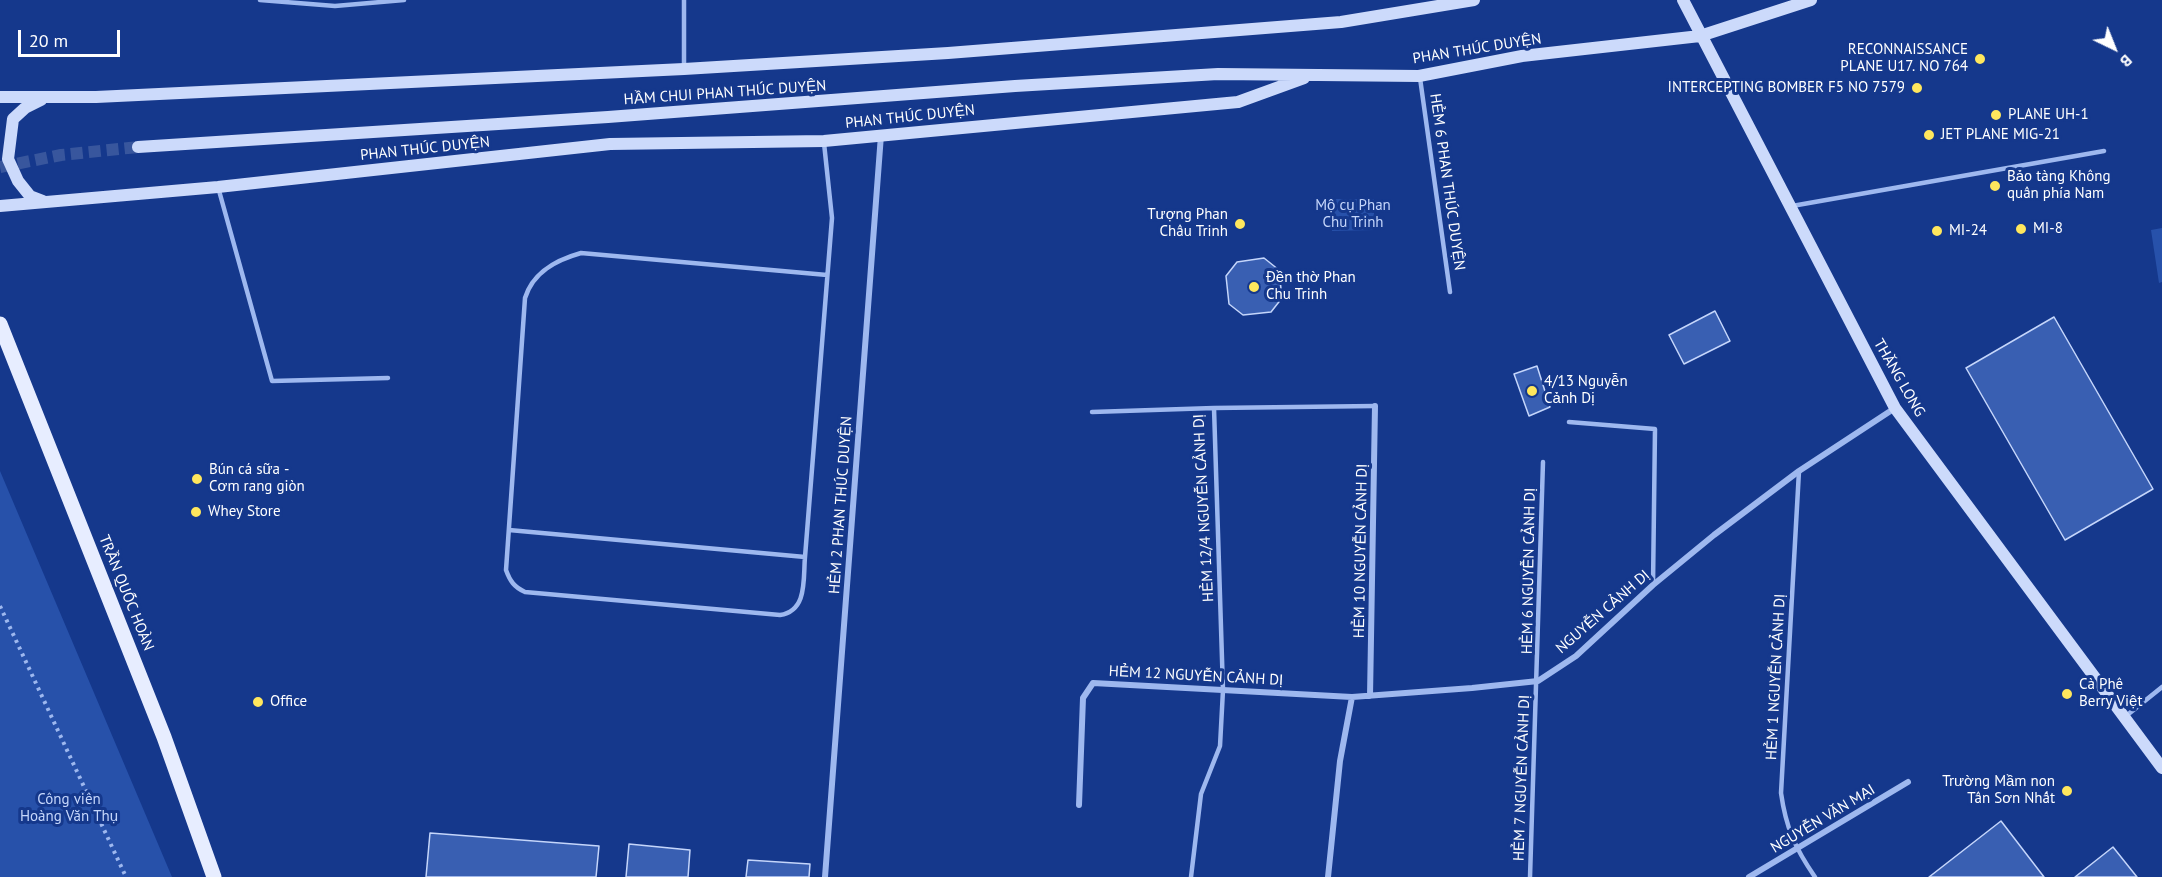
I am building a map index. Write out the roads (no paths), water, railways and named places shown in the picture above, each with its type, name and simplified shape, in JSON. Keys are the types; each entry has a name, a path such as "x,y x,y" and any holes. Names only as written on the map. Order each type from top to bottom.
{"main road":[{"path":"0,97 45,98 684,69 948,53 1341,22 1474,0"},
{"name":"THĂNG LONG","path":"1683,0 1895,408 2162,768"},
{"name":"PHAN THÚC DUYỆN","path":"0,206 218,188 610,144 824,141 1238,102 1314,75 1419,76 1522,56 1700,36 1811,0"},
{"name":"HẦM CHUI PHAN THÚC DUYỆN","path":"138,147 608,117 1027,85 1218,74 1314,75"},
{"path":"45,98 25,108 13,119 8,159 18,181 30,196 46,202"},
{"name":"TRẦN QUỐC HOÀN","path":"0,324 164,737 214,877"}],"street":[{"name":"HẺM 2 PHAN THÚC DUYỆN","path":"825,877 881,134"},
{"name":"HẺM 10 NGUYỄN CẢNH DỊ","path":"1370,696 1375,406"},
{"name":"NGUYỄN CẢNH DỊ","path":"1352,697 1538,681 1576,656 1653,585 1714,535 1799,471 1895,408"},
{"name":"HẺM 12 NGUYỄN CẢNH DỊ","path":"1079,805 1083,698 1093,683 1352,697"},
{"path":"1328,877 1340,761 1352,697"},
{"name":"NGUYỄN VĂN MẠI","path":"1749,877 1908,782"}],"lane":[{"path":"260,0 335,3 404,0"},
{"path":"684,0 684,69"},
{"name":"HẺM 6 PHAN THÚC DUYỆN","path":"1419,76 1450,292"},
{"path":"824,141 832,218 802,598 797,607 789,614 780,615 525,592 516,588 506,570 525,298 528,288 544,269 580,253 827,275"},
{"path":"1790,206 2104,151"},
{"path":"218,188 272,381 388,378"},
{"path":"1214,408 1375,406"},
{"name":"HẺM 12/4 NGUYỄN CẢNH DỊ","path":"1092,412 1214,408 1223,690 1220,746 1201,794 1191,877"},
{"path":"1569,422 1655,429 1653,585"},
{"name":"HẺM 6 NGUYỄN CẢNH DỊ","path":"1538,681 1543,462"},
{"name":"HẺM 1 NGUYỄN CẢNH DỊ","path":"1799,471 1781,793 1784,816 1796,849 1815,877"},
{"path":"509,530 805,557"},
{"name":"HẺM 7 NGUYỄN CẢNH DỊ","path":"1530,877 1538,681"},
{"path":"2123,718 2162,687"}],"tunnel":[{"path":"0,167 61,155 138,147"}],"place":[{"name":"RECONNAISSANCE PLANE U17. NO 764","path":"1980,59"},
{"name":"INTERCEPTING BOMBER F5 NO 7579","path":"1917,88"},
{"name":"PLANE UH-1","path":"1996,115"},
{"name":"JET PLANE MIG-21","path":"1929,135"},
{"name":"Bảo tàng Không quân phía Nam","path":"1995,186"},
{"name":"Tượng Phan Châu Trinh","path":"1240,224"},
{"name":"MI-8","path":"2021,229"},
{"name":"MI-24","path":"1937,231"},
{"name":"Đền thờ Phan Chu Trinh","path":"1254,287"},
{"name":"4/13 Nguyễn Cảnh Dị","path":"1532,391"},
{"name":"Bún cá sữa - Cơm rang giòn","path":"197,479"},
{"name":"Whey Store","path":"196,512"},
{"name":"Cà Phê Berry Việt","path":"2067,694"},
{"name":"Office","path":"258,702"},
{"name":"Trường Mầm non Tân Sơn Nhất","path":"2067,791"}],"park label":[{"name":"Mộ cụ Phan Chu Trinh","path":"1353,214"},
{"name":"Công viên Hoàng Văn Thụ","path":"69,808"}]}
